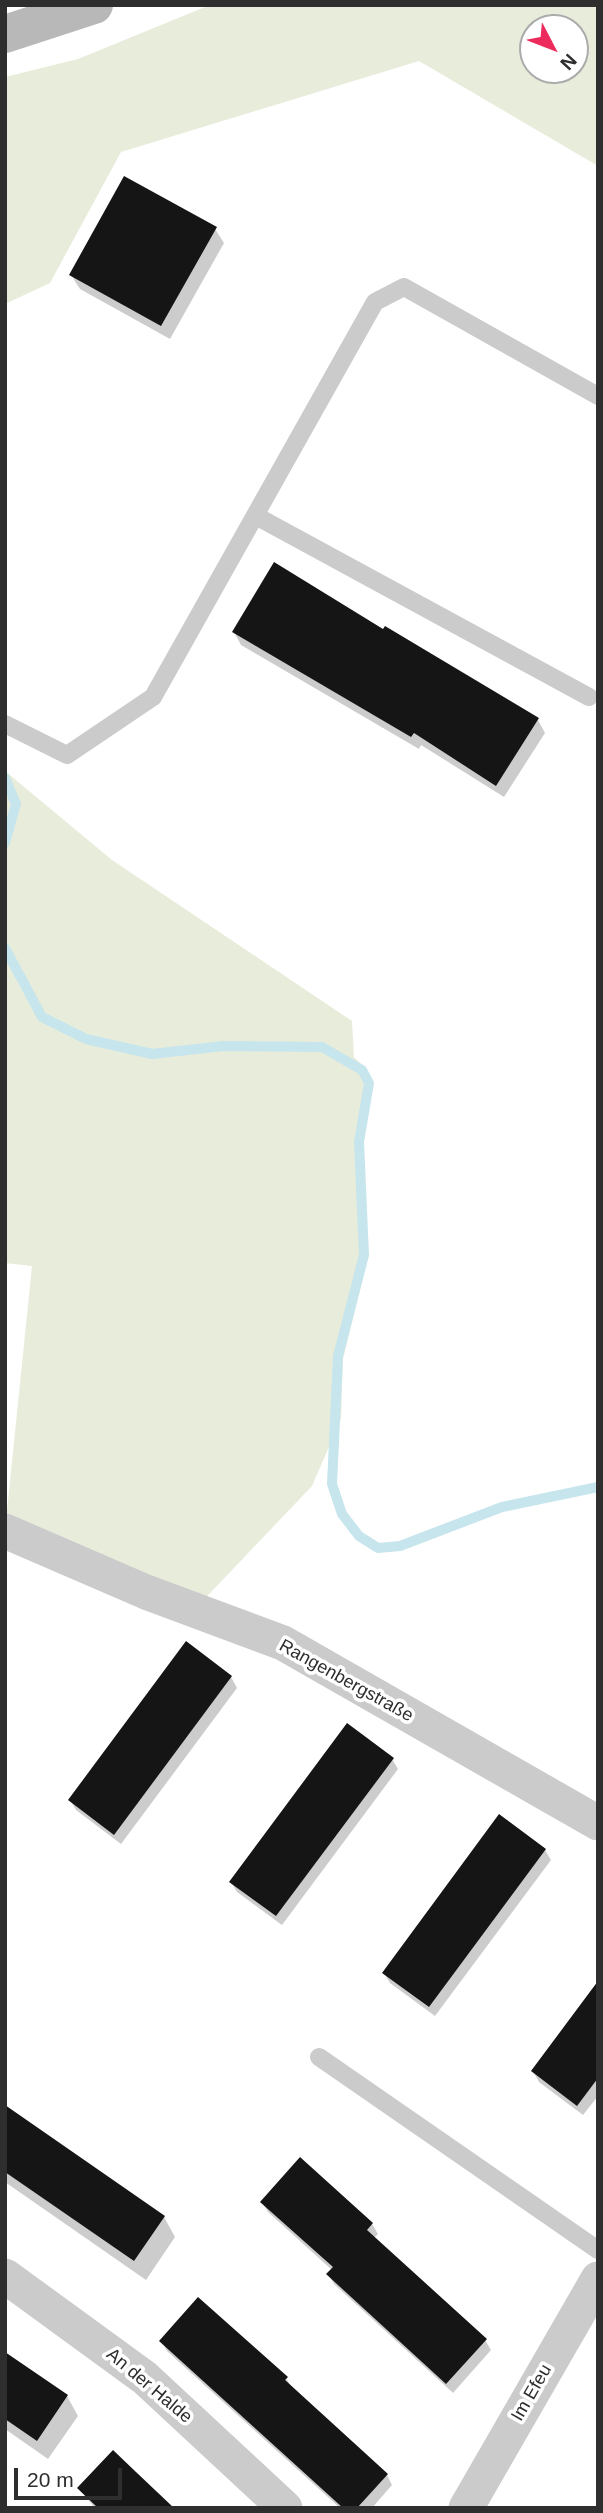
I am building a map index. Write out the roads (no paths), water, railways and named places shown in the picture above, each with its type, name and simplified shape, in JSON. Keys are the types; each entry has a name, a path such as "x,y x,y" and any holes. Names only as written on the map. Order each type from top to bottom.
{"street":[{"path":"5,34 94,5"},
{"name":"Rangenbergstraße","path":"5,1531 146,1592 283,1643 598,1823"},
{"name":"An der Halde","path":"5,2276 145,2378 285,2508"},
{"name":"Im Efeu","path":"466,2508 598,2279"}],"lane":[{"path":"5,724 67,755 153,697 375,302 404,287 598,396"},
{"path":"256,516 589,697"},
{"path":"320,2057 598,2250"}],"waterway":[{"path":"5,778 16,804 5,843"},
{"path":"5,948 42,1017 86,1039 152,1054 223,1046 322,1047 362,1070 369,1083 359,1142 364,1255 338,1356 332,1484 342,1514 359,1536 378,1548 400,1546 502,1507 598,1487"}]}
